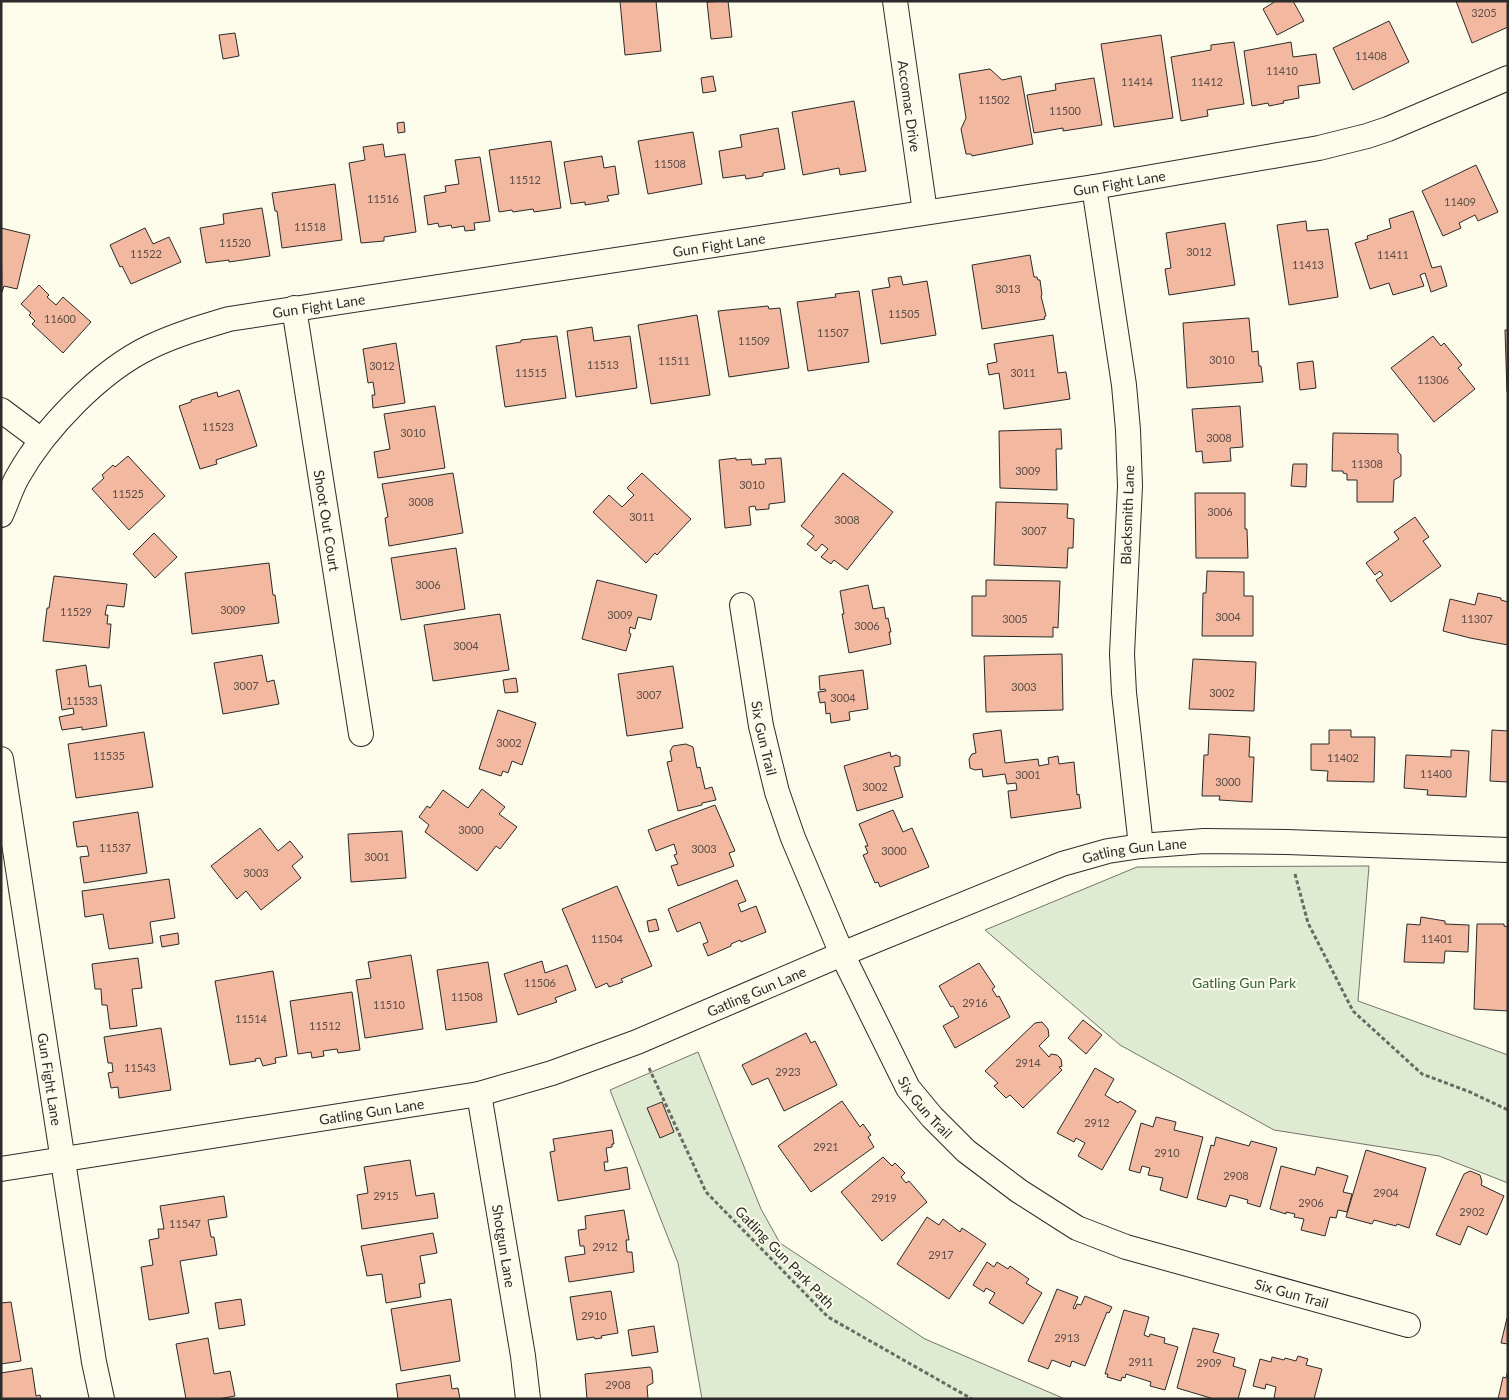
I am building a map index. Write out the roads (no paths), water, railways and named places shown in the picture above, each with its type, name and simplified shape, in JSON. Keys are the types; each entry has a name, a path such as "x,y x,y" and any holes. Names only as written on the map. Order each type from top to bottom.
{"street":[{"name":"Accomac Drive","path":"895,1 925,212"},
{"name":"Gun Fight Lane","path":"1,515 17,478 41,440 86,392 124,362 149,347 179,334 229,319 1094,187 1319,148 1367,136 1508,78"},
{"name":"Blacksmith Lane","path":"1094,187 1124,385 1128,430 1130,486 1122,654 1124,693 1142,846"},
{"name":"Shoot Out Court","path":"294,308 361,734"},
{"path":"1,410 41,440"},
{"name":"Six Gun Trail","path":"742,605 761,726 777,792 793,838 842,954 908,1088 932,1116 966,1151 1019,1191 1077,1228 1126,1248 1408,1324"},
{"name":"Gun Fight Lane","path":"1,759 93,1353 102,1399"},
{"name":"Gatling Gun Lane","path":"1,1169 479,1094 552,1074 637,1042 842,954 1062,864 1108,851 1204,841 1508,850"},
{"name":"Shotgun Lane","path":"479,1094 524,1356 528,1399"}],"park label":[{"name":"Gatling Gun Park","path":"1244,982"}]}
